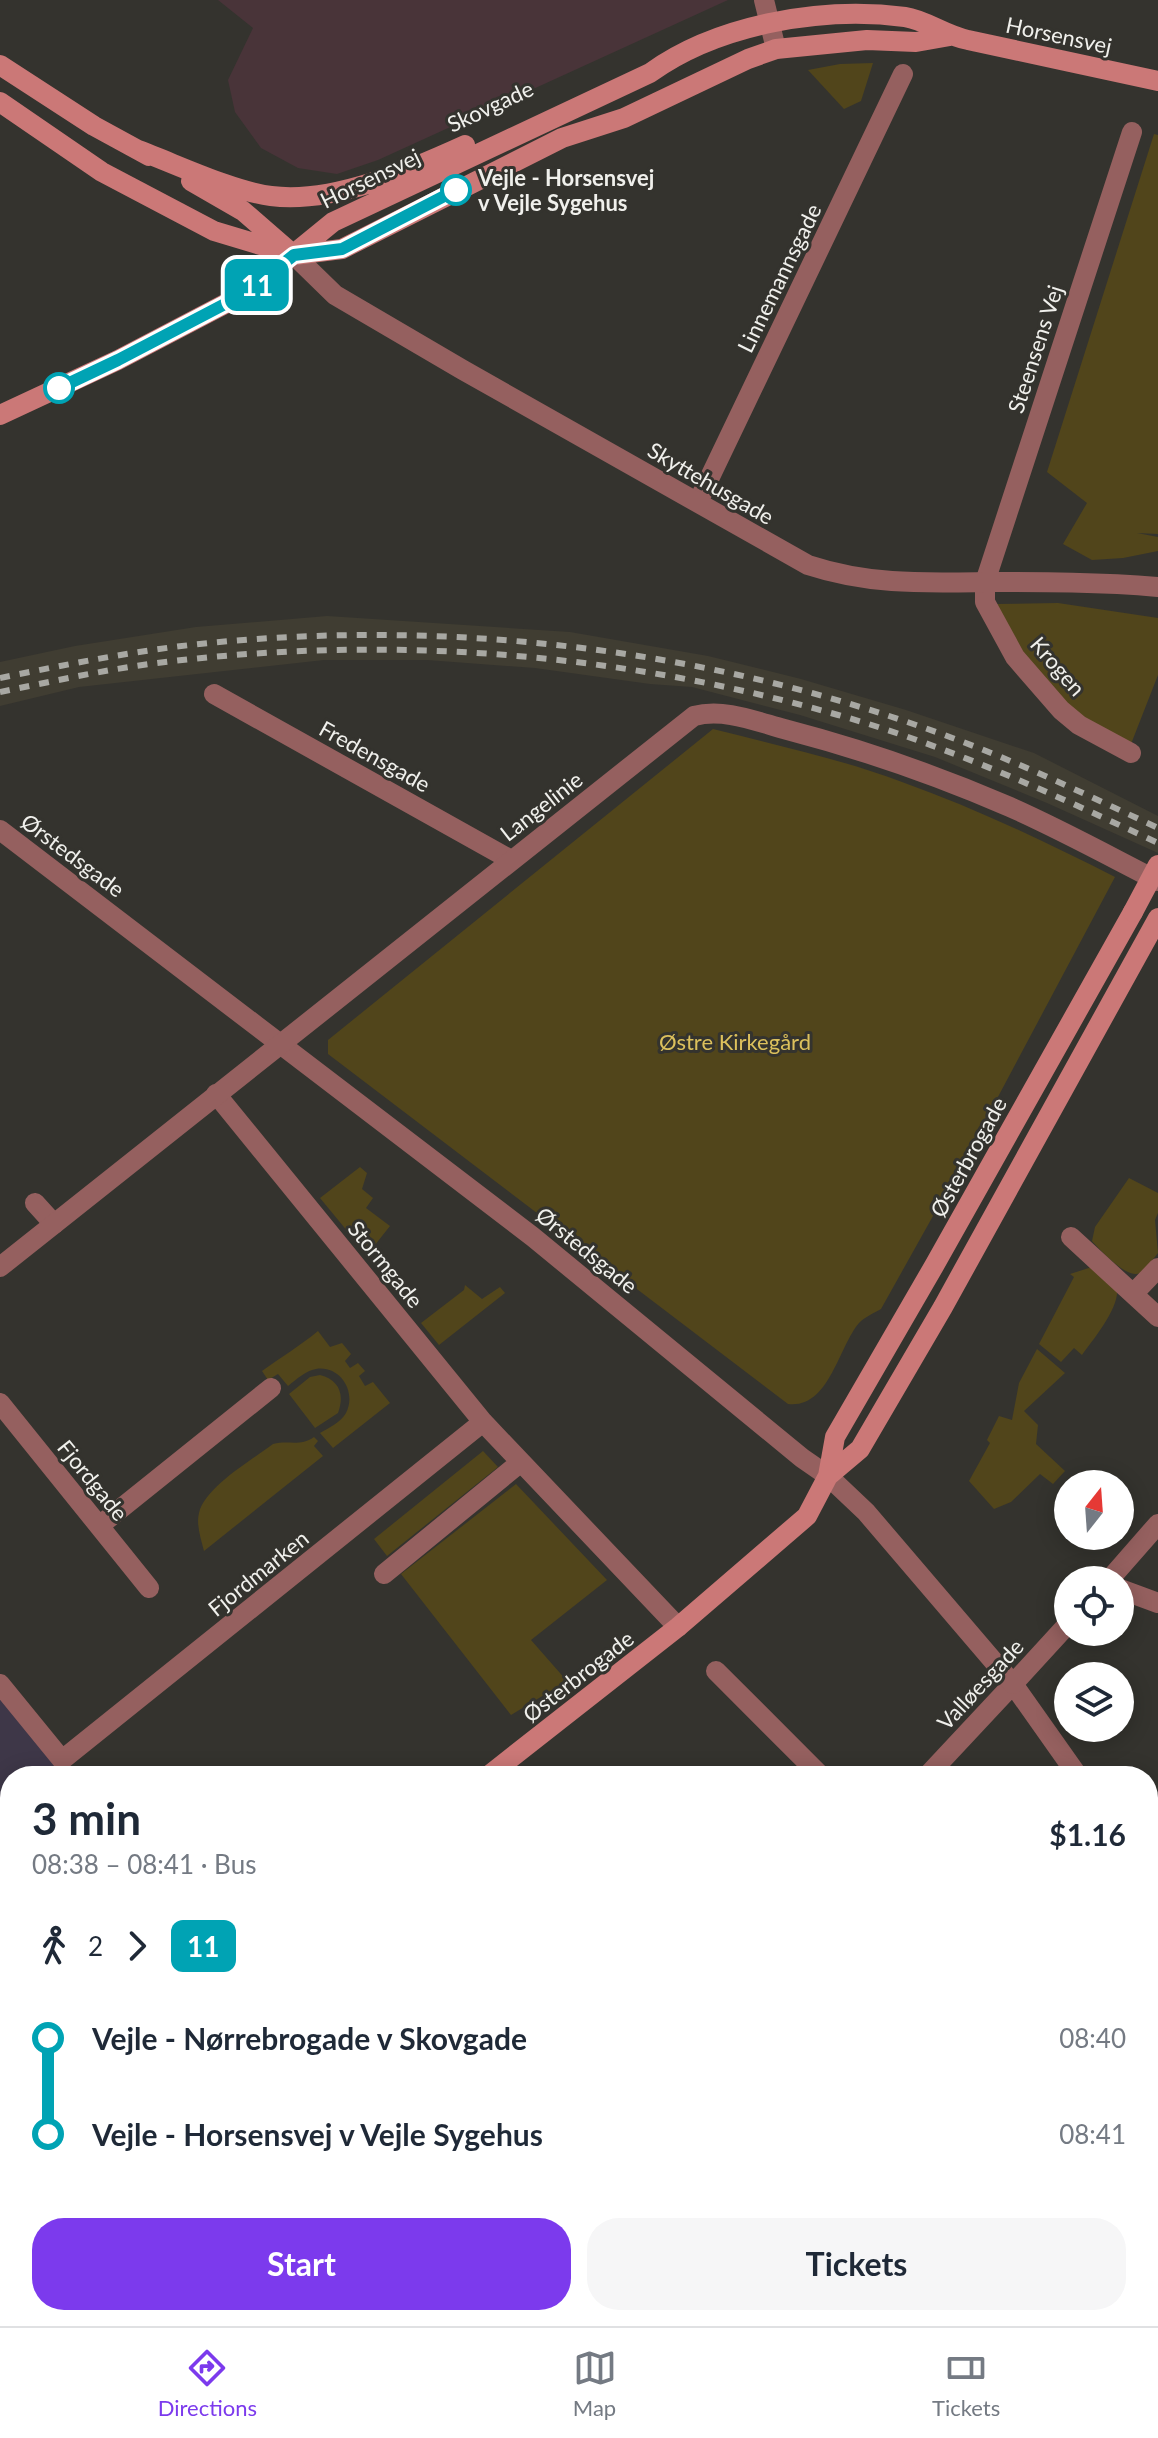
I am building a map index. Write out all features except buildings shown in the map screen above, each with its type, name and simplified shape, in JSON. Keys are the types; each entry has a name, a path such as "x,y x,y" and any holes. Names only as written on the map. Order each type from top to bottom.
{"main road":[{"name":"Horsensvej","path":"294,255 333,222 650,73 674,55 742,29 771,22 863,14 909,18 950,36 1158,81"},
{"name":"Horsensvej","path":"294,255 342,249 562,138 624,118 748,59 776,49 867,40 916,42 950,36"},
{"name":"Skovgade","path":"138,150 212,179 270,196 299,196 349,189 398,173 457,148 643,63 674,55"},
{"name":"Skovgade","path":"0,65 94,126 243,211 294,255"},
{"path":"0,102 102,172 214,231 294,255"},
{"path":"0,415 118,360 239,297 294,255"},
{"name":"Østerbrogade","path":"501,1766 678,1627 807,1516 828,1476 835,1437 1158,865"},
{"name":"Østerbrogade","path":"828,1476 860,1449 868,1436 943,1307 1156,920"}],"street":[{"path":"764,0 776,49"},
{"name":"Linnemannsgade","path":"698,502 903,74"},
{"name":"Steensens Vej","path":"985,582 1132,132"},
{"name":"Skyttehusgade","path":"294,255 335,295 789,557 829,572 902,584 1098,583 1158,587"},
{"name":"Krogen","path":"985,582 985,602 1015,657 1061,710 1079,725 1131,753"},
{"name":"Fredensgade","path":"214,694 511,860"},
{"name":"Langelinie","path":"0,1267 687,720 705,713 746,719 814,737 909,767 1012,808 1158,881"},
{"name":"Ørstedsgade","path":"4,839 281,1042 533,1237 828,1476 875,1522 1013,1684 1071,1766"},
{"name":"Stormgade","path":"216,1094 483,1422 678,1627"},
{"path":"35,1203 54,1224"},
{"path":"1071,1237 1158,1317"},
{"path":"1133,1294 1158,1268"},
{"path":"99,1526 271,1388"},
{"name":"Fjordgade","path":"0,1403 149,1588"},
{"name":"Fjordmarken","path":"0,1684 62,1760 483,1422"},
{"path":"384,1574 521,1462"},
{"path":"1121,1566 1158,1524"},
{"path":"1134,1594 1158,1603"},
{"name":"Valløesgade","path":"936,1766 1054,1639"},
{"path":"716,1671 803,1766"}],"shaded area":[{"path":"218,0 728,0 378,160 337,174 298,168 261,148 235,112 228,80 253,28"},
{"path":"327,616 570,632 708,656 801,679 1034,753 1158,816 1158,853 935,757 800,715 692,687 535,668 427,660 324,660 79,687 0,706 0,662 75,646 196,627"},
{"path":"0,1694 57,1766 0,1766"}],"green space":[{"path":"873,63 861,101 844,109 808,70 840,64"},
{"path":"1154,134 1158,135 1158,534 1137,533 1158,537 1158,551 1092,560 1063,544 1087,503 1047,472"},
{"path":"1058,603 1158,618 1158,675 1131,744 1078,714 1033,670 995,604"},
{"name":"Østre Kirkegård","path":"713,729 832,759 902,782 1010,826 1115,877 881,1309 859,1323 823,1387 802,1403 788,1404 328,1054 328,1040"},
{"path":"360,1167 367,1173 362,1189 373,1198 366,1208 390,1226 367,1255 320,1198"},
{"path":"1129,1178 1158,1193 1155,1220 1158,1253 1140,1273 1135,1274 1114,1263 1092,1241 1095,1227"},
{"path":"1092,1267 1117,1290 1117,1297 1104,1324 1082,1355 1074,1348 1061,1362 1039,1344 1074,1277 1070,1274"},
{"path":"465,1285 482,1299 500,1287 505,1293 439,1345 421,1323 464,1290"},
{"path":"318,1331 330,1347 342,1343 351,1354 345,1361 350,1368 358,1363 365,1371 359,1376 365,1386 373,1382 390,1403 333,1448 320,1433 341,1419 349,1405 348,1389 339,1376 332,1371 316,1369 288,1386 278,1374 268,1380 262,1371"},
{"path":"1037,1349 1065,1373 1024,1411 1038,1425 1036,1444 1064,1470 1054,1470 1053,1484 1040,1474 1011,1502 994,1509 969,1481 990,1443 987,1440 999,1416 1012,1420 1019,1383"},
{"path":"320,1375 336,1384 341,1400 338,1413 315,1428 289,1394 310,1377"},
{"path":"314,1437 318,1441 314,1446 323,1456 204,1551 198,1518 210,1494 230,1475 273,1444 304,1442"},
{"path":"483,1451 498,1467 387,1556 374,1539"},
{"path":"516,1484 607,1580 531,1640 567,1681 511,1715 401,1574"}],"railway":[{"path":"0,678 156,649 301,637 393,635 577,647 669,661 848,703 992,754 1158,828"},
{"path":"0,692 149,664 322,650 496,654 582,663 754,693 879,727 1000,772 1158,843"}],"bus line":[{"name":"11","path":"59,388 246,293 294,255 342,249 456,190"}],"place":[{"name":"Vejle - Horsensvej v Vejle Sygehus","path":"456,190"}]}
